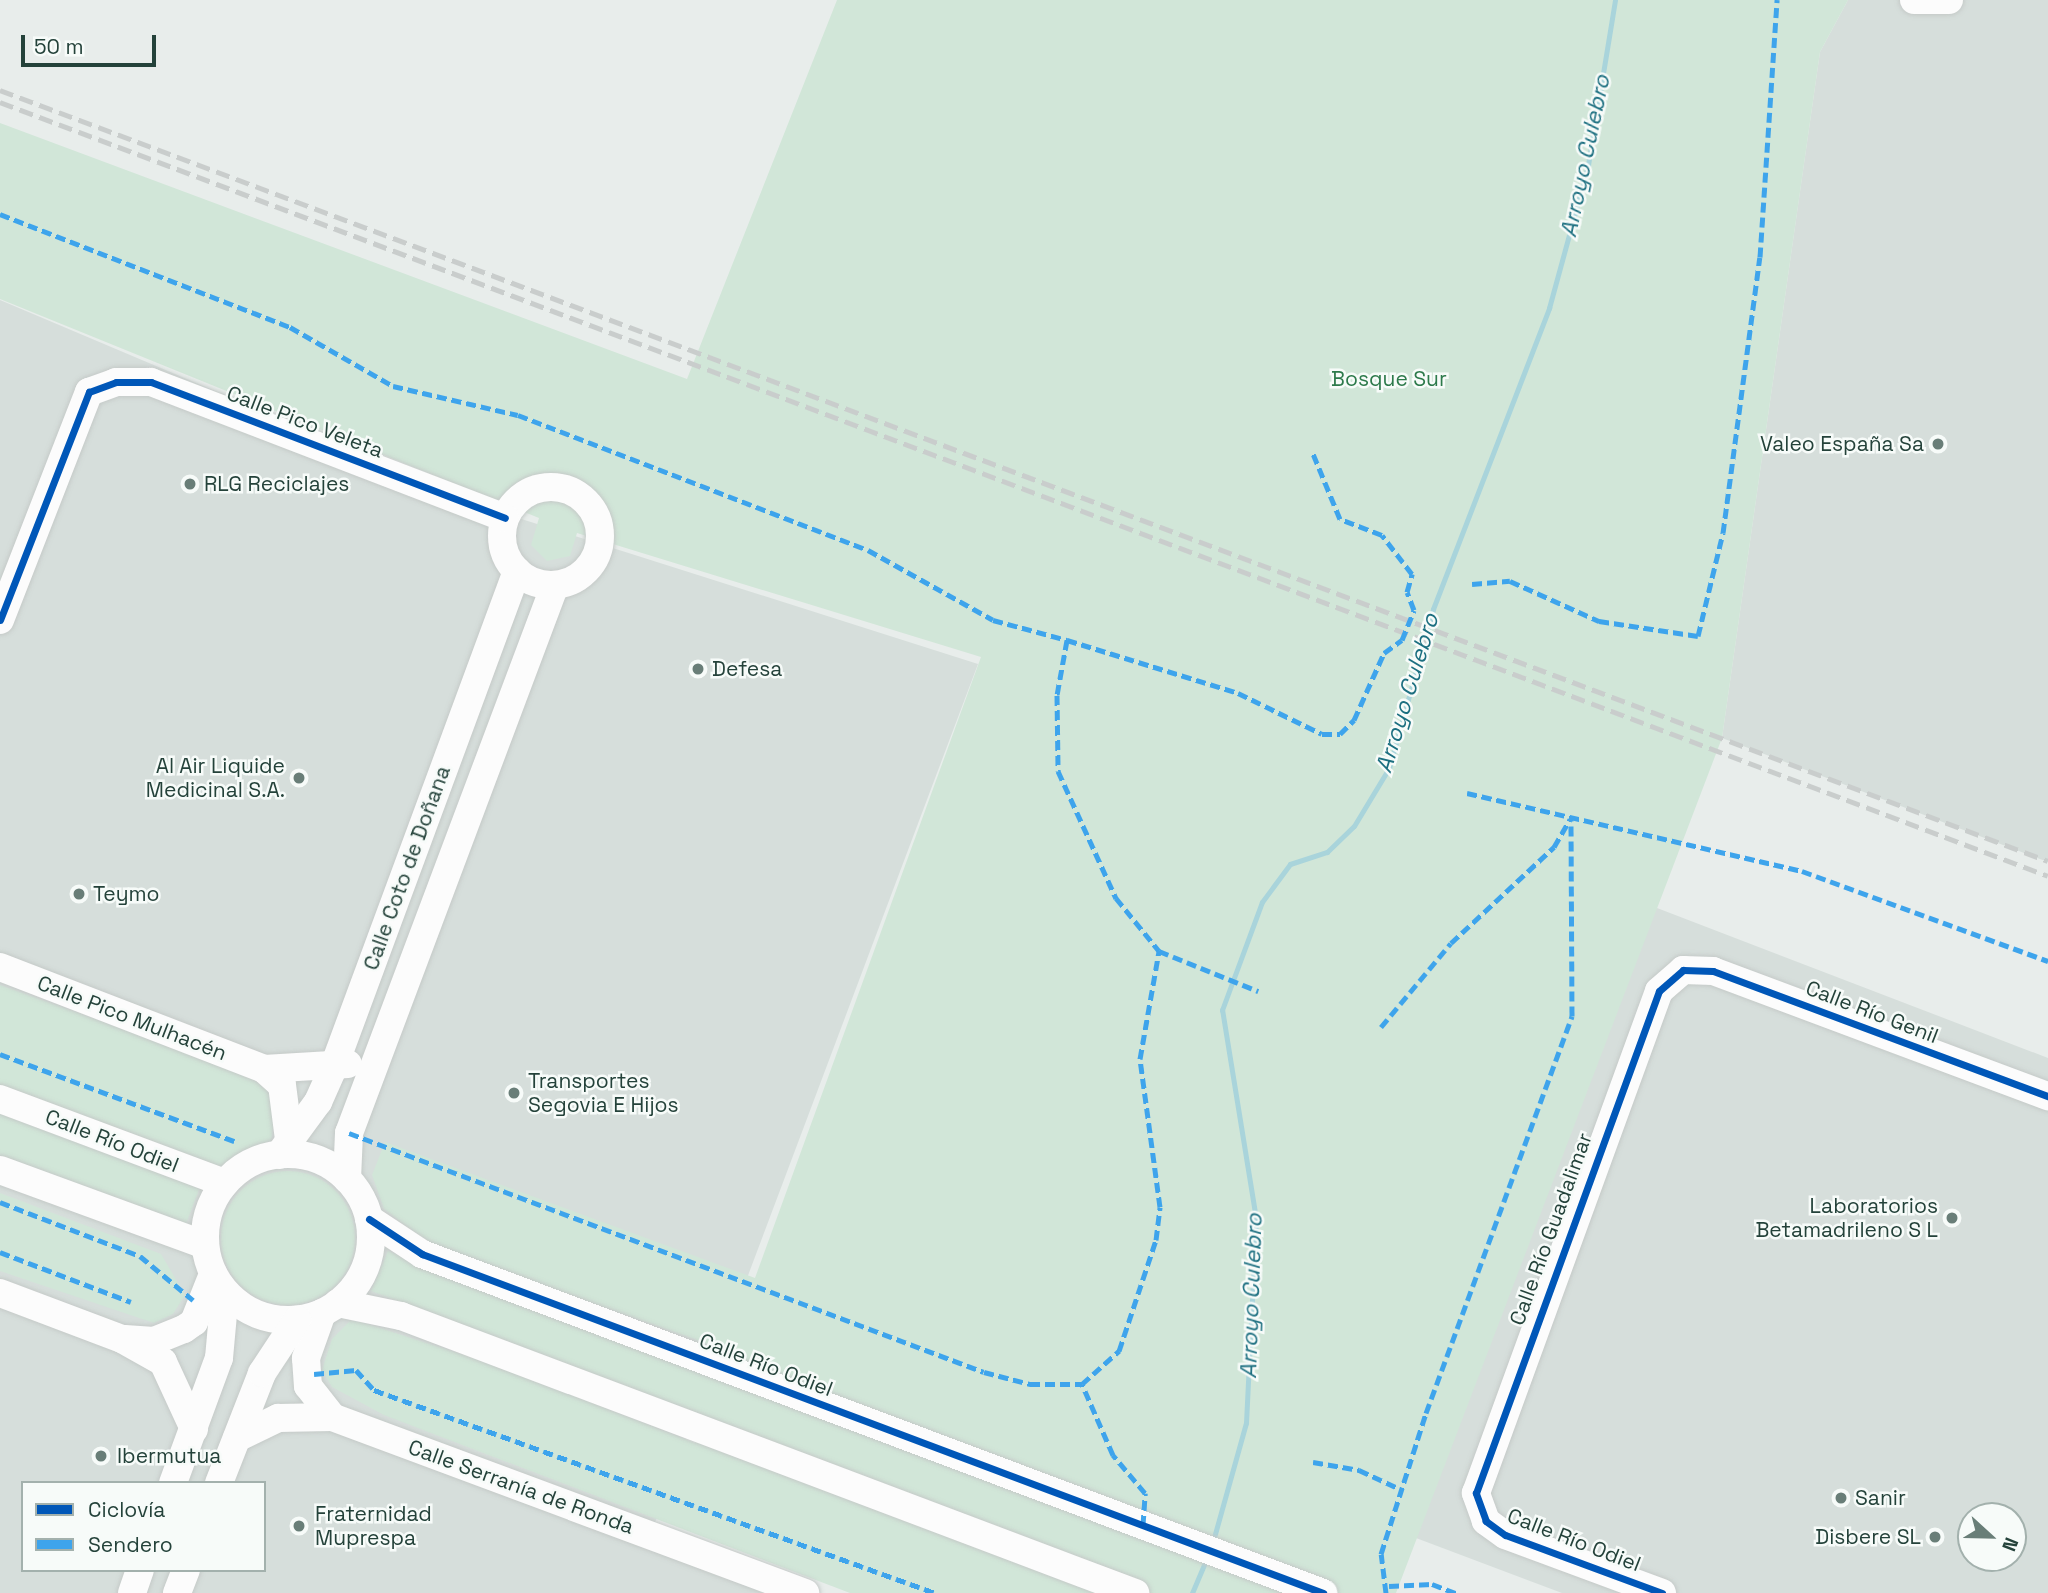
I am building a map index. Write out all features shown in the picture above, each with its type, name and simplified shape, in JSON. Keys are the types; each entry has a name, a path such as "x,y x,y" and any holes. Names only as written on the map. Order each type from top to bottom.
{"street":[{"path":"1914,0 1948,0"},
{"name":"Calle Pico Veleta","path":"0,620 89,392 116,382 151,382 505,517"},
{"path":"544,487 572,491 593,511 600,541 595,557 578,577 555,585 517,571 504,549 505,517 519,498 544,487"},
{"name":"Calle Coto de Doñana","path":"284,1147 333,1069 517,571"},
{"name":"Calle Coto de Doñana","path":"348,1179 349,1133 555,585"},
{"name":"Calle Pico Mulhacén","path":"0,967 264,1069 333,1069 379,1054"},
{"name":"Calle Río Genil","path":"1683,970 1713,971 2048,1097"},
{"name":"Calle Río Guadalimar","path":"1480,1512 1476,1481 1652,1007 1668,979 1683,970"},
{"path":"264,1069 282,1085 284,1147"},
{"name":"Calle Río Odiel","path":"0,1099 225,1183"},
{"path":"174,1481 219,1357 219,1283 205,1245 213,1202 225,1183 249,1164 284,1147 316,1159 348,1179 369,1219 366,1266 262,1373 220,1481"},
{"path":"0,1170 205,1245"},
{"name":"Calle Río Odiel","path":"369,1219 422,1254 1324,1593"},
{"path":"219,1283 258,1315 319,1312 401,1316 1135,1593"},
{"path":"122,1339 154,1340 184,1329 194,1322 219,1283"},
{"path":"0,1293 122,1339 163,1362 194,1429"},
{"path":"319,1312 306,1358 308,1386 332,1417"},
{"name":"Calle Serranía de Ronda","path":"237,1438 278,1418 332,1417 805,1593"},
{"name":"Calle Río Odiel","path":"1480,1512 1505,1535 1662,1593"},
{"path":"132,1593 139,1572"},
{"path":"177,1593 185,1572"}],"shaded area":[{"path":"1848,0 2048,0 2048,862 1722,738 1820,52"},
{"path":"0,300 506,514 978,664 647,1544 767,1593 0,1593"},
{"path":"1644,903 2048,1058 2048,1593 1562,1593 1416,1538"}],"green space":[{"name":"Bosque Sur","path":"837,0 1848,0 1820,52 1722,738 1396,1593 850,1593 384,1415 332,1387 322,1370 332,1339 352,1319 498,1366 695,1443 705,1416 371,1291 388,1251 719,1377 728,1351 435,1247 384,1209 372,1175 385,1142 755,1278 981,657 577,533 570,556 547,561 531,545 539,518 0,299 0,123 687,379"},
{"path":"0,985 243,1072 279,1099 271,1140 221,1172 0,1089"},
{"path":"0,1111 200,1188 183,1233 0,1162"},
{"path":"288,1171 313,1177 335,1191 349,1213 355,1238 349,1263 335,1285 313,1299 288,1305 263,1299 241,1285 227,1263 221,1238 227,1213 241,1191 263,1177"},
{"path":"0,1193 161,1254 185,1295 173,1314 154,1323 0,1271"}],"waterway":[{"name":"Arroyo Culebro","path":"1213,1541 1246,1423 1256,1219 1222,1010 1262,902 1290,864 1327,852 1354,826 1389,768 1433,609 1549,308 1588,165 1615,0"},
{"name":"Arroyo Culebro","path":"1192,1593 1207,1557"}],"railway":[{"path":"0,90 2048,861"},
{"path":"0,102 2048,876"}],"marked path":[{"path":"1472,584 1510,581 1599,621 1698,636 1723,533 1760,257 1777,0"},
{"path":"0,214 290,327 393,386 518,415 868,550 993,620 1067,640 1057,695 1058,771 1116,898 1159,951 1258,991"},
{"path":"1067,640 1238,693 1322,734 1340,734 1354,720 1384,653 1402,640 1414,610 1407,592 1412,574 1382,535 1340,519 1312,451"},
{"path":"1467,793 1802,871 2048,961"},
{"path":"1386,1593 1381,1554 1426,1413 1572,1016 1571,818"},
{"path":"1381,1027 1451,943 1554,847 1570,819"},
{"path":"1143,1525 1145,1493 1113,1455 1082,1384 1119,1351 1156,1240 1160,1207 1140,1059 1159,951"},
{"path":"0,1054 234,1141"},
{"path":"349,1133 984,1372 1030,1384 1082,1384"},
{"path":"0,1202 140,1256 193,1300"},
{"path":"0,1252 131,1302"},
{"path":"314,1374 356,1370 374,1390 935,1593"},
{"path":"1313,1462 1359,1470 1402,1490"},
{"path":"1389,1586 1432,1584 1456,1593"}],"cycle path":[{"path":"0,620 89,392 116,382 151,382 505,518"},
{"path":"1662,1593 1505,1535 1486,1521 1476,1493 1659,991 1683,970 1713,971 2048,1096"},
{"path":"369,1219 422,1254 1323,1593"}],"place":[{"name":"Valeo España Sa","path":"1938,444"},
{"name":"RLG Reciclajes","path":"190,484"},
{"name":"Defesa","path":"698,669"},
{"name":"Al Air Liquide Medicinal S.A.","path":"299,778"},
{"name":"Teymo","path":"79,894"},
{"name":"Transportes Segovia E Hijos","path":"514,1093"},
{"name":"Laboratorios Betamadrileno S L","path":"1952,1218"},
{"name":"Ibermutua","path":"101,1456"},
{"name":"Sanir","path":"1841,1498"},
{"name":"Fraternidad Muprespa","path":"299,1526"},
{"name":"Disbere SL","path":"1935,1537"}]}
